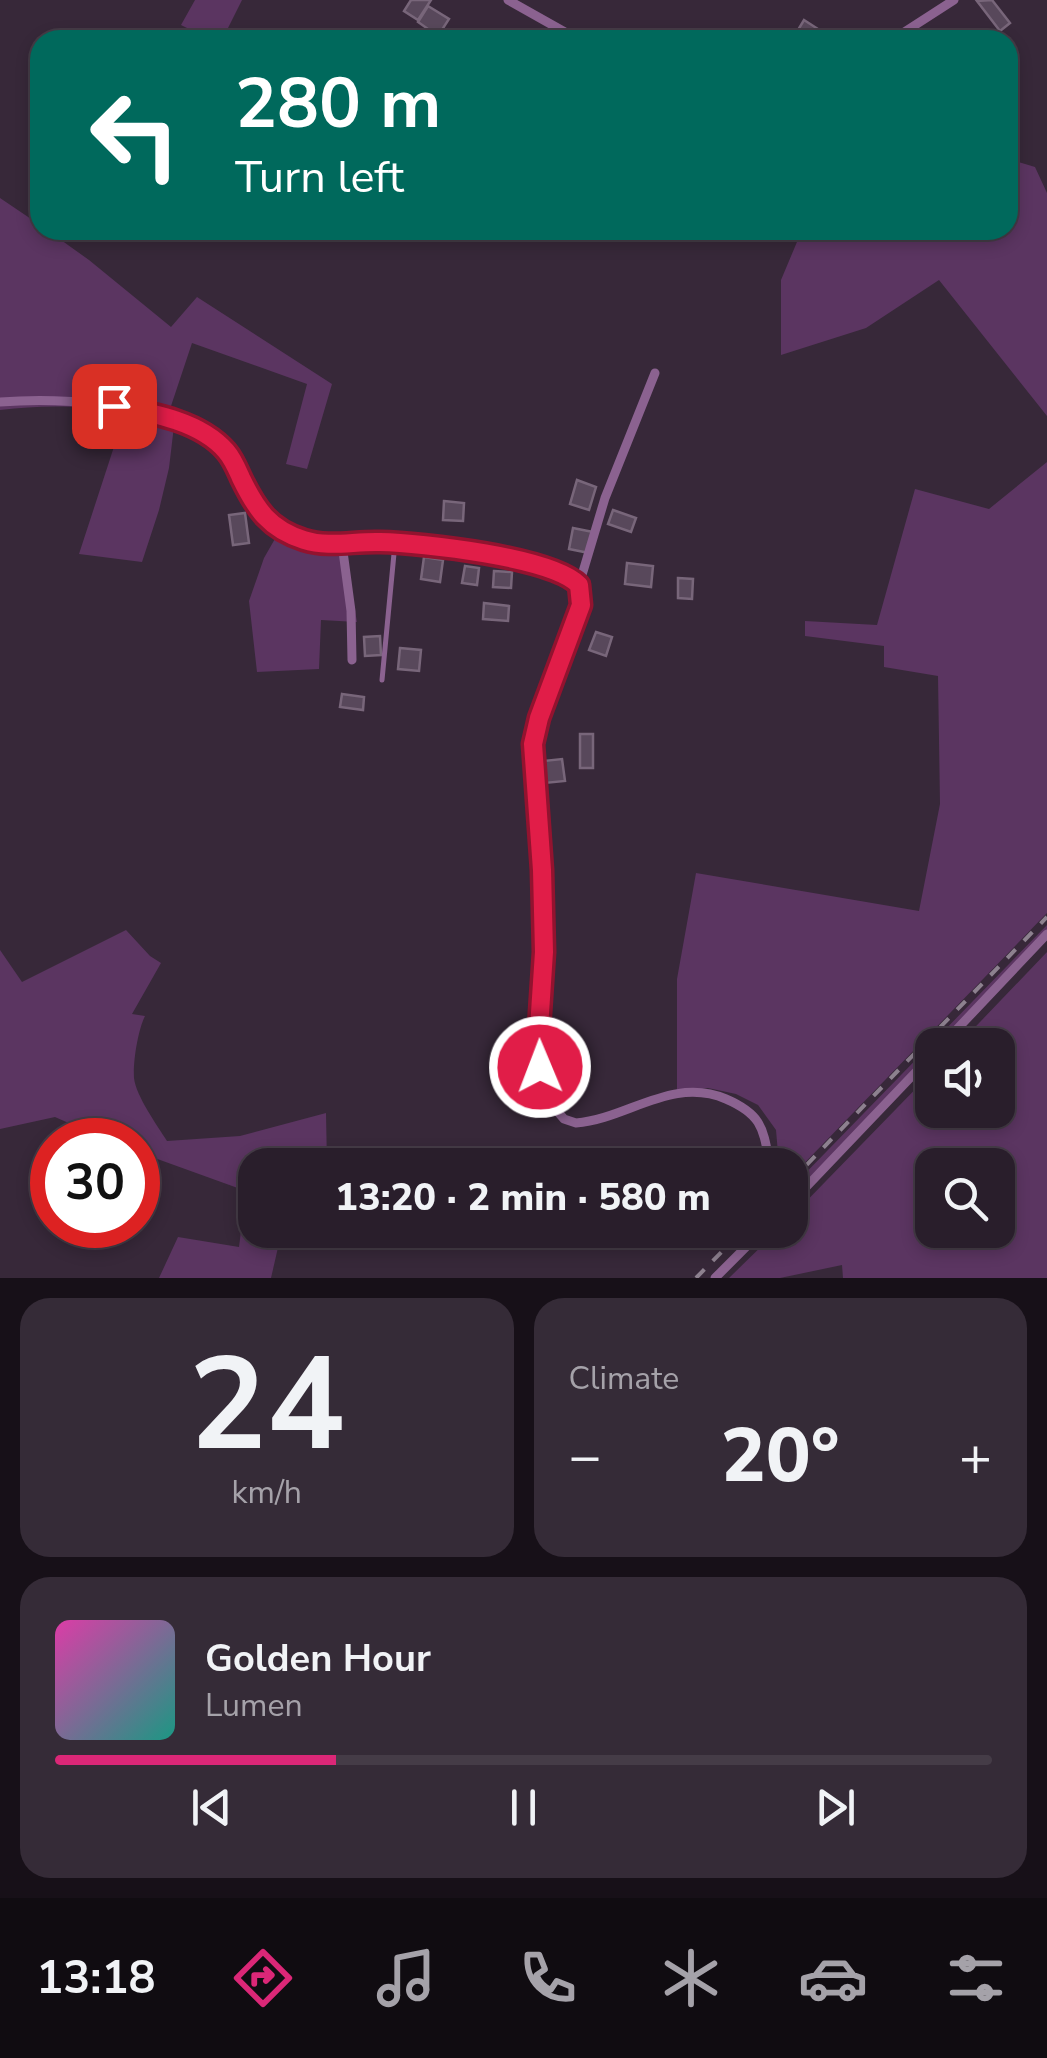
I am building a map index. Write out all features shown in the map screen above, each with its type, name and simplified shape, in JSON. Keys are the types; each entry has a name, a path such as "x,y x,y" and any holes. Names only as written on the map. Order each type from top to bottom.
{"street":[{"path":"508,0 561,30"},
{"path":"908,30 954,0"},
{"path":"656,373 605,498 579,585 581,605 533,744 544,952 539,1050 545,1085 564,1119 576,1123 684,1093 716,1095 756,1116 767,1148"},
{"path":"0,402 41,400 114,406 178,421 205,434 227,452 270,523 301,540 342,544 395,542 465,551 545,566 566,574 579,585"},
{"path":"342,544 353,627 352,660"},
{"path":"958,1028 1047,934"},
{"path":"808,1183 915,1073"},
{"path":"715,1278 745,1248"}],"lane":[{"path":"382,680 395,542"}],"shaded area":[{"path":"195,0 242,0 227,30 191,30 181,25"},
{"path":"1018,162 1035,167 1047,193 1047,416 939,280 866,328 781,355 781,280 798,240 1018,240"},
{"path":"0,198 30,218 30,240 61,240 171,327 197,297 332,384 307,469 286,464 307,384 192,343 170,409 174,426 169,468 142,562 79,554 125,413 62,407 0,410"},
{"path":"1047,462 1047,913 935,1028 915,1028 915,1049 808,1159 808,1148 778,1148 776,1130 758,1105 736,1094 708,1088 677,1092 677,979 696,873 919,911 940,804 938,676 884,667 884,646 805,636 805,621 877,625 915,489 989,509"},
{"path":"284,523 309,538 343,542 357,622 321,620 319,669 257,672 249,601 264,558"},
{"path":"1047,925 1047,937 959,1028 947,1028"},
{"path":"126,930 161,963 132,1014 145,1016 134,1078 153,1118 30,1118 30,1122 0,1129 0,950 22,982"},
{"path":"1047,952 1047,1278 843,1278 842,1265 780,1278 729,1278 760,1248 808,1248 808,1199 915,1089 915,1128 1015,1128 1015,1028 974,1028"},
{"path":"915,1061 915,1073 808,1182 808,1171"},
{"path":"326,1113 327,1148 238,1148 238,1188 160,1160 160,1130 167,1141 240,1136"},
{"path":"178,1237 238,1248 278,1248 271,1278 159,1278"}],"building":[{"path":"411,0 431,0 418,20 404,11"},
{"path":"992,0 1010,23 999,30 977,1"},
{"path":"428,6 449,19 442,30 429,30 418,22"},
{"path":"804,20 818,29 817,30 798,30"},
{"path":"577,480 596,487 589,510 570,504"},
{"path":"444,501 464,503 463,521 443,520"},
{"path":"613,510 636,518 631,532 608,524"},
{"path":"245,513 249,543 233,545 229,515"},
{"path":"573,528 593,532 589,553 569,549"},
{"path":"424,557 443,560 440,582 421,579"},
{"path":"627,563 653,566 651,587 625,584"},
{"path":"465,566 479,568 477,585 462,583"},
{"path":"494,571 512,572 511,588 493,587"},
{"path":"678,578 693,579 692,599 678,598"},
{"path":"484,603 509,606 508,621 483,619"},
{"path":"596,632 612,637 606,656 589,650"},
{"path":"380,636 381,655 365,656 364,637"},
{"path":"400,648 421,650 419,671 398,669"},
{"path":"342,694 364,697 363,710 340,707"},
{"path":"580,734 593,734 593,768 580,768"},
{"path":"562,759 565,781 545,783 543,761"}],"railway":[{"path":"808,1163 1047,917"},
{"path":"696,1278 725,1248"}],"route":[{"path":"114,406 178,421 217,442 235,464 270,523 301,540 329,544 395,542 465,551 545,566 566,574 579,585 581,605 533,744 544,952 540,1067"}]}
